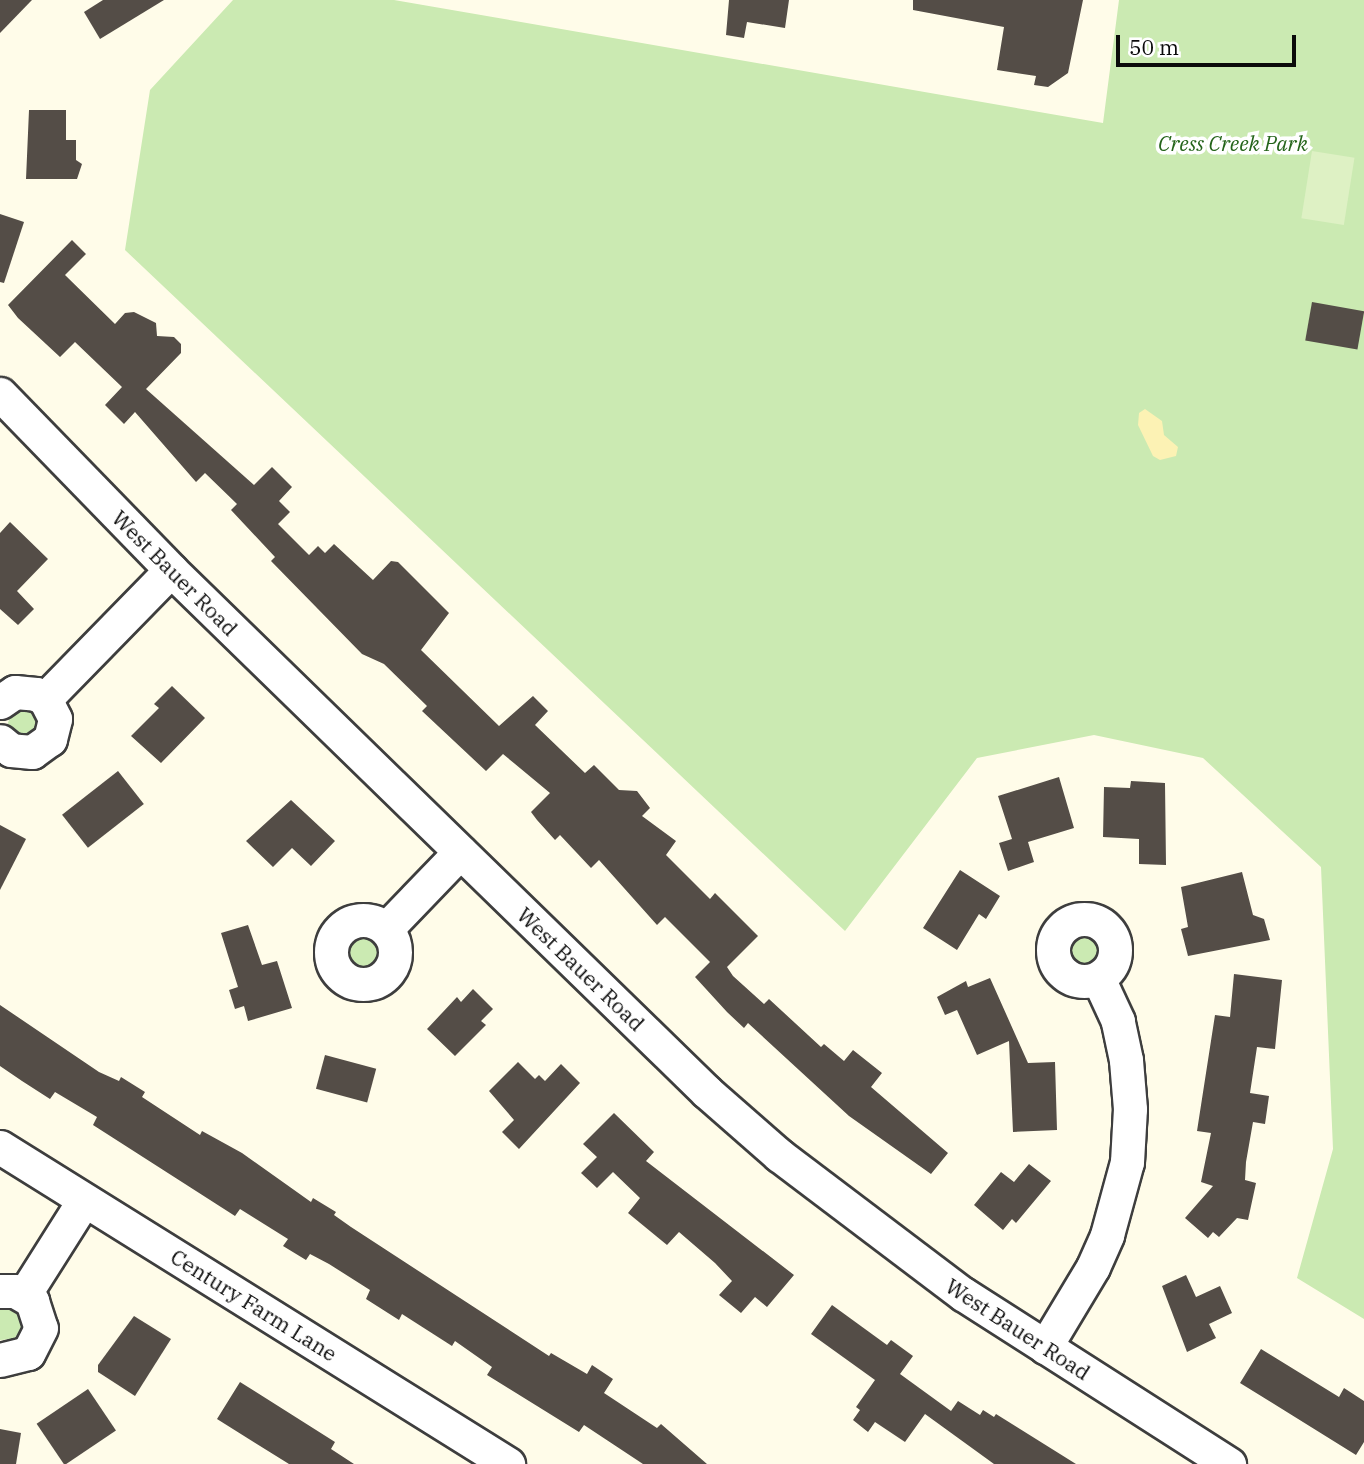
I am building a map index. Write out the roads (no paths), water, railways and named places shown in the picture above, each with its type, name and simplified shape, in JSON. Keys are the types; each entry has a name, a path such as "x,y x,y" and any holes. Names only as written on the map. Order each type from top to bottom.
{"street":[{"name":"West Bauer Road","path":"0,394 171,570 460,852 779,1155 886,1240 1045,1347 1229,1464"},
{"path":"45,699 171,570"},
{"path":"0,702 26,691 45,699 52,708 54,729 42,747 22,753 0,741"},
{"path":"386,929 460,852"},
{"path":"1045,1347 1093,1267 1107,1235 1127,1162 1130,1109 1126,1060 1118,1021 1098,978"},
{"name":"Century Farm Lane","path":"0,1147 508,1464"},
{"path":"0,1360 20,1358 39,1337 37,1309 12,1293 83,1200"}],"park label":[{"name":"Cress Creek Park","path":"1233,143"}]}
